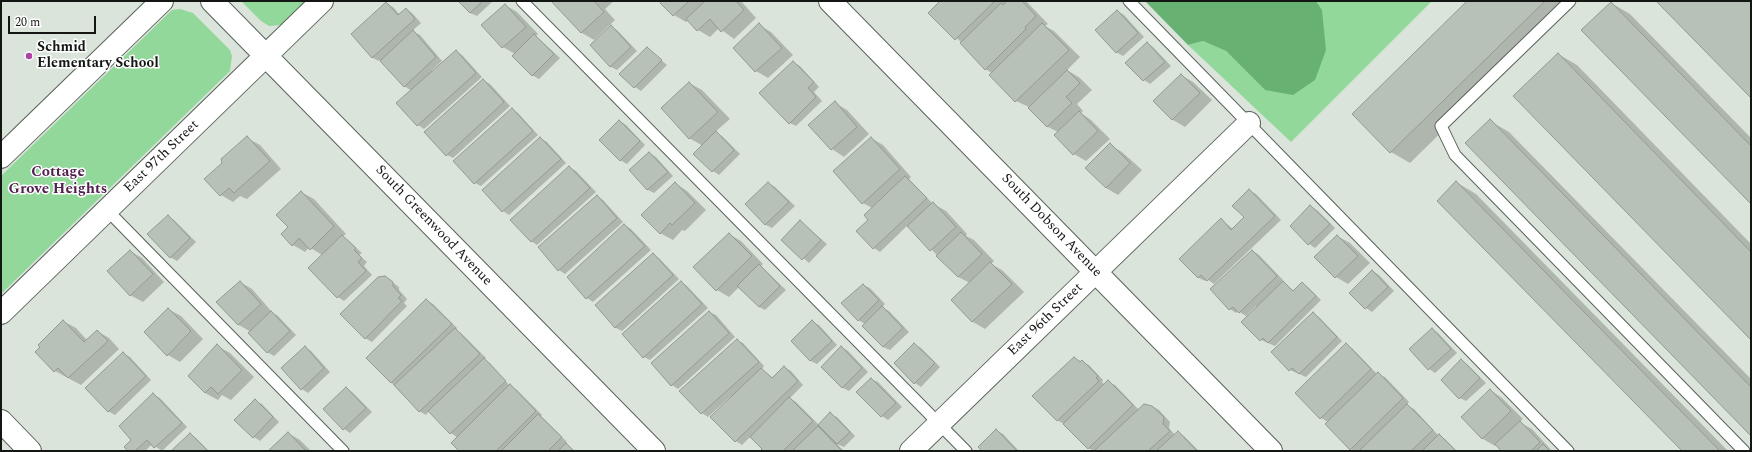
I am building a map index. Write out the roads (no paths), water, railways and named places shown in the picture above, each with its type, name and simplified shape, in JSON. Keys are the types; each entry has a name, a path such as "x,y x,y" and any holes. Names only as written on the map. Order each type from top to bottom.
{"street":[{"path":"1,157 162,1"},
{"name":"South Greenwood Avenue","path":"212,1 654,451"},
{"name":"East 97th Street","path":"1,313 322,1"},
{"name":"South Dobson Avenue","path":"830,1 1271,451"},
{"name":"East 96th Street","path":"911,451 1249,123"},
{"path":"1,421 30,451"}],"lane":[{"path":"522,1 966,451"},
{"path":"1129,1 1568,451"},
{"path":"1570,1 1441,126 1455,155 1744,451"},
{"path":"107,210 343,451"}],"place":[{"name":"Schmid Elementary School","path":"29,56"}],"district":[{"name":"Cottage Grove Heights","path":"58,182"}]}
